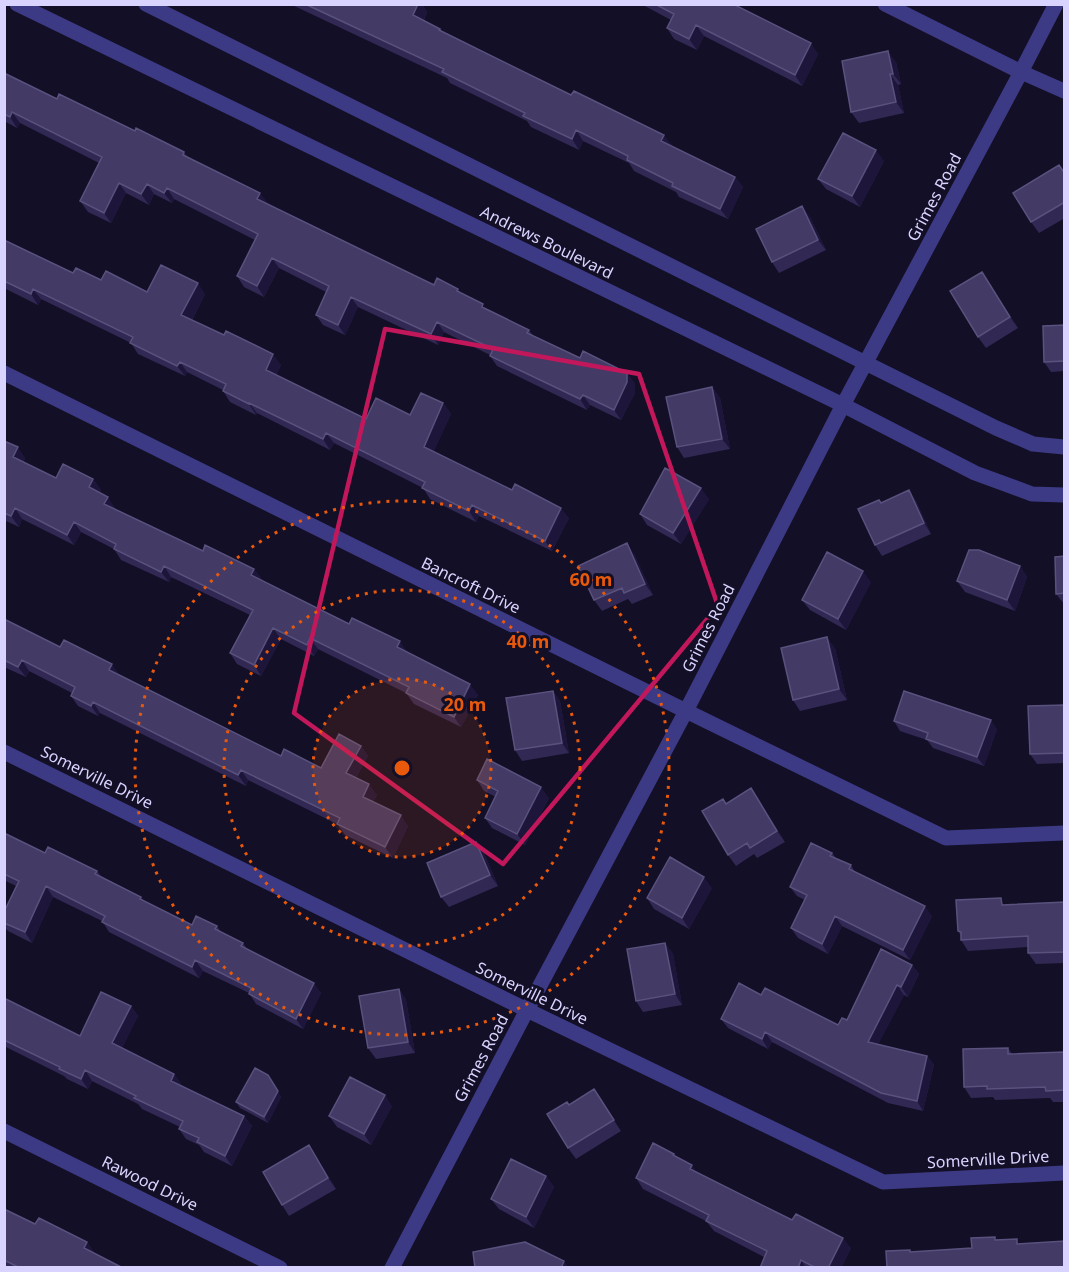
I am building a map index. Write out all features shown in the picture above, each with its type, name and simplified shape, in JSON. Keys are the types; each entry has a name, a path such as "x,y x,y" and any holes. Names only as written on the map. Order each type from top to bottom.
{"street":[{"name":"Andrews Boulevard","path":"17,4 843,405 975,473 1032,494 1065,495"},
{"name":"Andrews Boulevard","path":"146,4 996,428 1033,444 1065,447"},
{"path":"885,4 1021,72 1065,90"},
{"name":"Grimes Road","path":"392,1268 526,1010 686,711 865,363 1056,4"},
{"name":"Bancroft Drive","path":"4,373 946,838 1065,833"},
{"name":"Somerville Drive","path":"4,752 526,1010 883,1182 1065,1173"},
{"name":"Rawood Drive","path":"4,1131 280,1268"}],"highlighted area":[{"path":"385,329 639,374 718,606 503,864 294,713"}],"building":[{"path":"305,4 418,4 413,15 439,30 571,95 574,91 664,135 661,141 735,177 720,209 672,186 673,183 627,160 628,156 576,130 572,139 523,116 525,113 442,72 444,69"},
{"path":"655,4 733,4 811,43 795,75 696,25 689,39 667,28 674,14"},
{"path":"888,51 896,102 851,112 842,61"},
{"path":"4,73 57,99 59,94 135,131 136,128 184,152 183,155 260,193 257,199 434,285 437,278 483,304 482,307 529,330 527,333 580,358 583,351 627,373 627,382 614,410 583,395 580,399 490,356 493,349 437,322 431,334 351,297 338,325 316,315 329,286 272,258 257,286 237,276 258,234 167,188 164,193 147,184 141,194 119,183 104,213 80,201 102,157 12,112 10,117 4,114"},
{"path":"843,133 876,150 852,196 818,179"},
{"path":"1059,165 1065,174 1065,202 1031,222 1013,193"},
{"path":"802,206 818,240 772,262 756,229"},
{"path":"4,240 73,273 76,268 101,280 106,271 147,292 161,265 198,283 181,315 224,335 226,331 273,354 266,370 366,419 376,398 410,415 421,393 443,403 424,447 512,490 515,484 561,508 545,541 472,505 469,511 422,488 425,482 326,433 323,439 223,391 226,384 180,362 177,366 130,343 133,337 33,289 31,294 4,281"},
{"path":"982,272 1010,317 978,337 950,291"},
{"path":"1065,325 1065,361 1044,362 1043,326"},
{"path":"712,387 722,439 677,447 666,397"},
{"path":"4,441 18,447 13,457 56,478 63,464 93,479 89,487 108,497 104,504 203,551 205,545 254,569 251,575 349,624 352,618 400,641 397,647 470,684 454,717 406,693 409,687 310,638 307,645 273,628 254,665 230,653 253,610 164,566 161,572 114,549 116,544 74,522 67,535 15,508 11,516 4,513"},
{"path":"665,468 701,488 673,533 640,514"},
{"path":"909,490 924,523 875,545 858,509 879,500 881,503"},
{"path":"627,543 645,584 624,593 622,588 594,600 578,566"},
{"path":"969,550 979,550 1020,566 1007,600 957,581"},
{"path":"827,552 863,571 838,619 802,600"},
{"path":"1065,556 1065,593 1056,594 1055,557"},
{"path":"4,619 60,647 64,640 112,664 109,670 281,756 284,749 321,768 339,734 361,746 346,773 369,784 363,797 401,815 385,847 337,824 340,818 241,770 238,775 93,702 91,706 71,696 75,687 22,660 18,667 4,660"},
{"path":"827,637 839,689 793,700 781,648"},
{"path":"553,691 562,743 515,750 506,698"},
{"path":"904,691 991,720 977,757 926,739 928,733 894,721"},
{"path":"1065,705 1065,753 1030,754 1028,706"},
{"path":"487,759 541,787 517,834 485,818 498,791 477,780"},
{"path":"751,788 777,831 750,848 747,843 728,855 702,811 723,799 726,804"},
{"path":"4,833 45,853 48,847 97,871 95,874 192,925 196,916 217,926 215,929 243,943 241,946 314,983 296,1019 249,994 251,988 195,960 192,967 102,922 105,916 46,886 25,932 4,923 4,912 19,881 4,874"},
{"path":"476,842 490,875 441,897 427,863"},
{"path":"811,843 832,853 830,856 851,865 849,869 925,906 903,950 835,916 822,944 791,928 807,895 790,887"},
{"path":"670,857 704,877 682,918 647,898"},
{"path":"1001,898 1002,905 1065,902 1065,952 1028,953 1028,936 961,940 961,932 958,931 956,900"},
{"path":"665,943 675,994 636,1001 627,949"},
{"path":"881,949 912,965 901,987 897,985 868,1042 927,1056 917,1101 881,1093 765,1032 762,1039 721,1019 739,983 761,995 765,988 838,1025 842,1018 847,1020"},
{"path":"399,989 408,1042 368,1048 359,996"},
{"path":"101,992 131,1006 112,1043 174,1074 171,1081 244,1116 225,1156 197,1142 199,1138 179,1129 183,1121 134,1098 136,1096 85,1070 81,1079 4,1040 4,998 80,1036"},
{"path":"1008,1048 1008,1054 1065,1052 1065,1090 1046,1091 1045,1087 987,1089 987,1086 964,1087 963,1049"},
{"path":"255,1068 268,1075 278,1091 264,1117 236,1102"},
{"path":"350,1077 385,1095 364,1134 329,1116"},
{"path":"594,1089 614,1120 568,1148 547,1114 567,1102 569,1105"},
{"path":"653,1143 692,1165 690,1169 792,1220 796,1214 843,1238 828,1268 816,1268 801,1260 798,1268 760,1268 767,1251 706,1221 709,1215 636,1178"},
{"path":"309,1145 328,1178 282,1205 263,1172"},
{"path":"511,1159 546,1176 526,1217 491,1199"},
{"path":"4,1209 35,1224 39,1218 87,1242 84,1248 123,1268 20,1268 4,1260"},
{"path":"995,1237 995,1240 1017,1239 1017,1244 1065,1241 1065,1268 887,1268 886,1251 910,1250 910,1252 972,1248 971,1238"},
{"path":"525,1242 564,1261 561,1268 475,1268 473,1252"}]}
